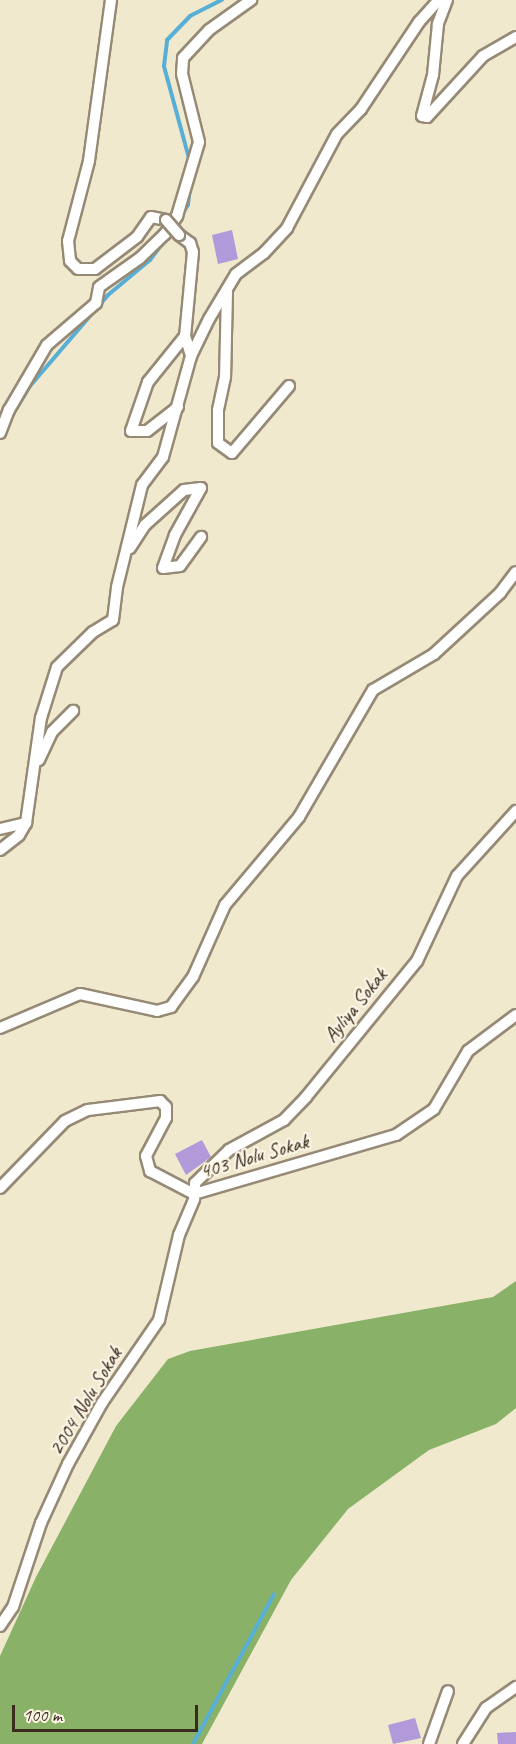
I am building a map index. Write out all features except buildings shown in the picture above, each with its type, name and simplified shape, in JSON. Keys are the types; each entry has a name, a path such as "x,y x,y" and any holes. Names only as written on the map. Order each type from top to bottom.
{"street":[{"path":"111,0 89,161 68,241 70,261 78,269 95,269 137,237 151,217 165,220 190,243 193,252 185,336 191,356"},
{"path":"0,433 9,410 46,345 96,303 99,287 140,258 165,234 177,216 199,142 182,74 183,58 209,30 250,0"},
{"path":"0,850 19,835 26,823 41,718 57,667 93,632 113,620 142,485 162,457 179,406 191,356 236,274 276,242 287,228 337,134 361,109 419,21 439,0"},
{"path":"447,0 438,24 434,75 422,116 427,117 483,56 516,37"},
{"path":"227,289 225,377 218,410 218,443 232,453 290,386"},
{"path":"179,406 147,431 130,431 148,382 185,336"},
{"path":"126,553 145,525 184,490 201,488 175,535 164,568 180,566 201,537"},
{"path":"0,1028 80,994 157,1011 171,1007 193,977 225,905 299,817 372,690 434,654 500,593 516,572"},
{"path":"34,770 52,732 73,711"},
{"name":"Ayliya Sokak","path":"194,1194 195,1183 229,1150 284,1120 306,1097 417,961 457,876 516,811"},
{"path":"0,829 26,823"},
{"name":"403 Nolu Sokak","path":"0,1188 74,1115 160,1101 166,1107 166,1118 146,1156 150,1171 175,1188 194,1194 396,1135 418,1124 434,1108 468,1051 516,1015"},
{"name":"2004 Nolu Sokak","path":"0,1626 14,1607 41,1523 68,1464 102,1403 159,1320 179,1235 194,1194"},
{"path":"463,1744 486,1708 516,1687"},
{"path":"429,1744 448,1691"}],"green space":[{"path":"516,1281 516,1408 496,1424 429,1450 348,1509 291,1580 202,1744 0,1744 0,1656 36,1577 116,1426 168,1359 190,1351 493,1297"}],"waterway":[{"path":"190,162 164,66 167,40 190,16 222,0"},
{"path":"181,216 188,205 190,187"},
{"path":"16,409 30,386 108,295 150,260 165,240"},
{"path":"193,1744 274,1594"}]}
